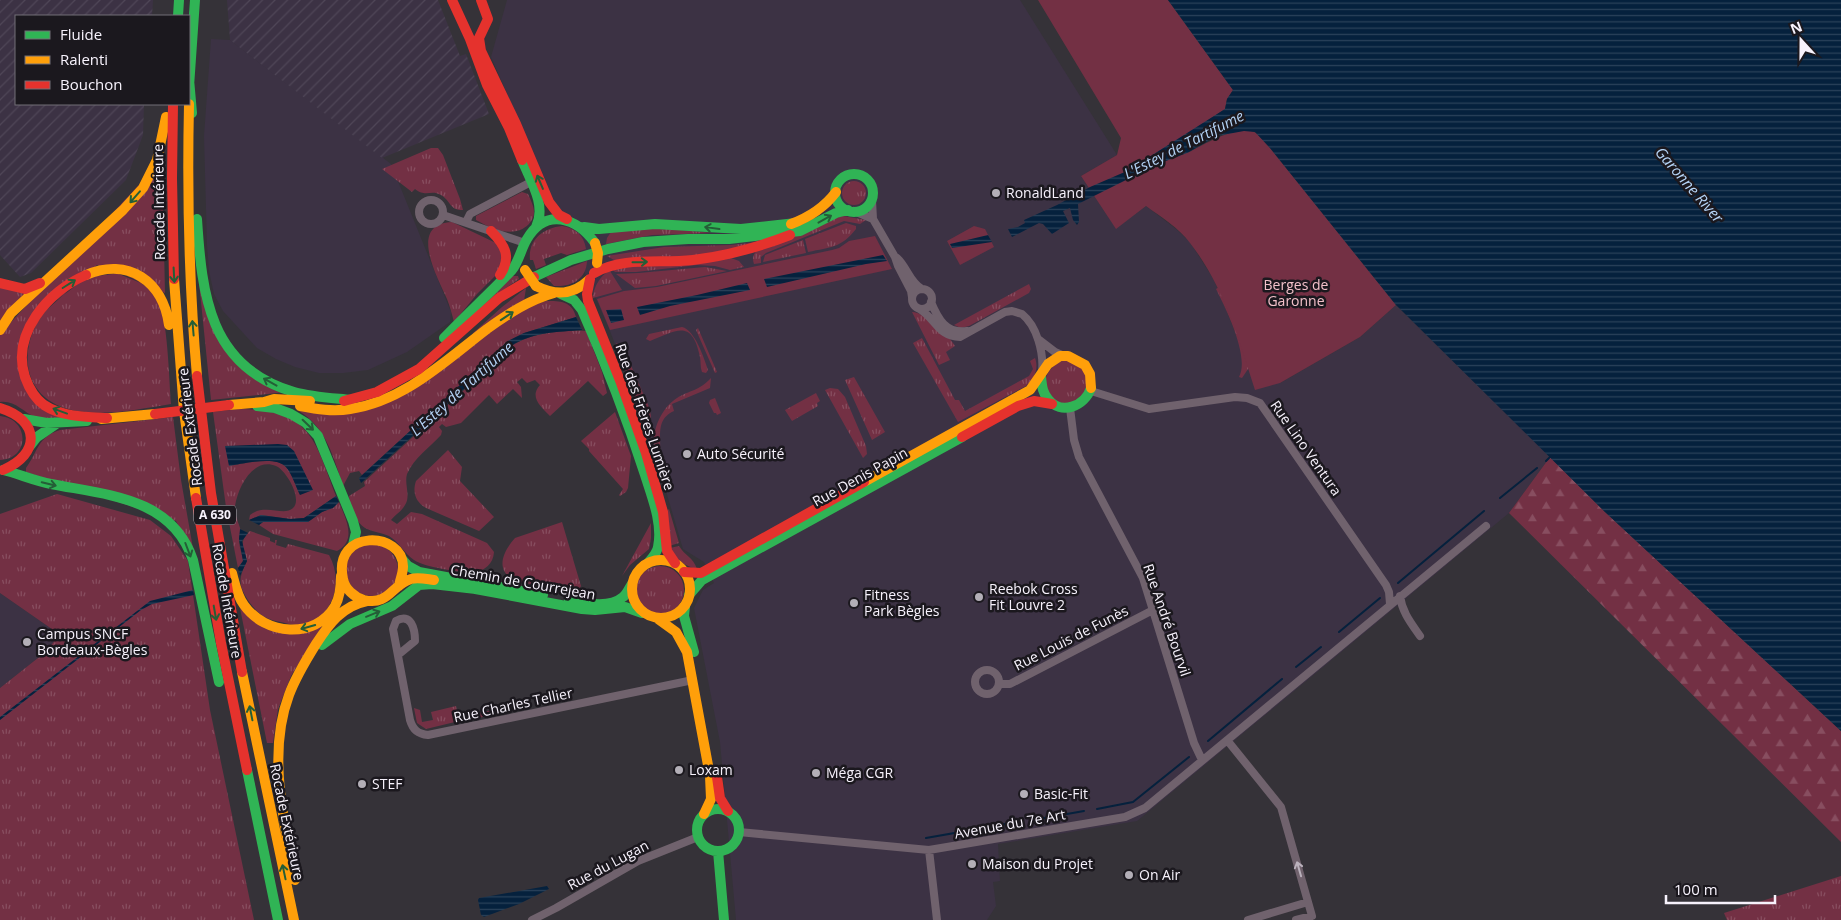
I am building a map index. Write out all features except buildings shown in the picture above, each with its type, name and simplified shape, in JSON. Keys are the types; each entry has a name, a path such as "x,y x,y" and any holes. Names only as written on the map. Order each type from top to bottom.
{"main road":[{"path":"178,15 179,0"},
{"path":"190,66 195,0"},
{"path":"407,381 513,268 535,229 542,211 509,128 480,69 465,27 452,0"},
{"path":"465,27 473,32 487,24 488,19 481,0"},
{"path":"483,28 479,42 481,51 516,124 549,202 560,215 593,230 640,224 740,229 798,227"},
{"path":"190,90 195,143 196,210 202,274 208,308 214,323 222,338 238,359 274,384 286,390 310,396 350,400"},
{"path":"0,330 11,313 123,210 143,188 157,160 169,105"},
{"name":"Rocade Intérieure","path":"173,105 172,212 176,314 183,403 200,531 223,656 278,920"},
{"name":"Rocade Extérieure","path":"189,105 188,211 191,311 203,430 219,545 248,702 294,920"},
{"path":"24,419 56,424 264,402 332,410 349,409 379,401 395,394 419,368 499,298 511,292 522,283 556,266 608,249 643,242 729,239 767,234 798,227 836,213 851,211 865,208 872,200 873,194 867,179 858,174 848,175 837,186 836,192 839,204 851,211"},
{"path":"264,402 274,399 332,403 350,400 407,381 425,378 456,352 516,309 537,299 578,290 594,272 606,266 618,263 671,262 728,254 770,243 798,227 826,206 836,192"},
{"path":"535,229 550,220 568,220"},
{"path":"584,227 591,234 598,253 594,272"},
{"path":"469,314 481,294 501,274 507,264 506,249 491,231"},
{"path":"524,247 525,270 536,286 557,294"},
{"path":"108,418 69,414 42,402 31,391 25,380 21,365 21,350 26,334 36,316 57,293 83,276 100,270 115,268 129,271 144,278 156,289 168,314 183,459 200,531"},
{"name":"Rue des Frères Lumière","path":"594,272 587,294 588,301 622,383 646,453 663,512 667,551 675,564"},
{"path":"0,283 25,289 48,279"},
{"name":"Rue des Frères Lumière","path":"557,294 574,300 582,310 638,452 654,507 658,533 657,550 648,563"},
{"path":"195,353 203,375 212,450 231,569 235,586 244,607 260,622 271,628 286,630 314,626 326,618 336,604 340,596 342,576"},
{"path":"1066,356 1081,361 1087,367 1091,374 1092,382 1090,391 1083,402 1070,408 1058,407 1052,404 1042,392 1042,374 1052,360 1066,356"},
{"name":"Rue Denis Papin","path":"684,572 701,573 1030,390 1036,386 1042,374"},
{"name":"Rue Denis Papin","path":"689,595 702,580 1018,406 1034,401 1052,404"},
{"path":"229,405 270,408 288,413 309,425 318,436 353,521 356,532 353,545"},
{"path":"0,408 17,413 24,419 29,427 31,436 27,455 21,462 1,470"},
{"path":"30,446 37,437 56,424"},
{"path":"1,470 48,484 120,498 145,506 161,514 180,532 192,558 238,769 270,882"},
{"path":"302,920 281,797 278,769 280,727 284,709 302,664 337,616 351,604 385,598 399,586 404,568 397,550 390,544 371,538 361,540 353,545 344,556 341,570 345,585 350,592 358,598 367,601"},
{"name":"Chemin de Courrejean","path":"402,559 408,566 419,572 586,602 607,603 617,600 625,595 632,584"},
{"path":"658,619 673,616 684,606 689,595 688,579 684,572 675,564 664,560 648,563 640,568 632,584 633,600 642,613 668,624 684,643 693,680 710,776 711,799 698,825 698,837 706,847 718,851 732,846 738,838 739,832 737,820 728,811 720,798 701,687 684,616 684,606"},
{"name":"Chemin de Courrejean","path":"399,586 406,580 420,578 582,609 630,608 642,613"},
{"path":"297,677 320,648 339,631 350,624 392,606 420,585 432,584 476,589"},
{"path":"704,814 715,809 728,811"},
{"path":"718,851 724,920"}],"street":[{"path":"466,222 470,214 530,182"},
{"path":"872,200 874,219 911,291 913,304 930,316 938,328 947,336 960,337 1005,312 1017,312 1025,316 1038,339 1043,358 1042,374"},
{"path":"851,211 874,219"},
{"path":"443,215 491,231 524,247"},
{"path":"895,257 903,264 914,284 930,293 931,302 948,328 960,332 974,330"},
{"path":"912,297 914,292 922,289"},
{"path":"918,308 927,307 931,302"},
{"path":"1038,339 1055,352 1066,356"},
{"name":"Rue Lino Ventura","path":"1090,391 1144,409 1235,397 1247,398 1260,403 1386,585 1390,604"},
{"name":"Rue André Bourvil","path":"1070,408 1074,440 1079,457 1143,578 1194,743 1202,760"},
{"name":"Avenue du 7e Art","path":"739,832 929,850 1125,817 1145,808 1486,526"},
{"path":"1400,596 1404,613 1420,636"},
{"name":"Rue Louis de Funès","path":"999,684 1010,684 1153,610"},
{"name":"Rue Charles Tellier","path":"398,655 410,720 417,732 428,735 693,680"},
{"path":"1227,740 1281,807 1312,916 1296,920"},
{"name":"Rue du Lugan","path":"532,920 638,861 698,837"},
{"path":"929,850 937,920"},
{"path":"1248,920 1308,902"}],"shaded area":[{"path":"0,0 153,0 152,15 15,15 15,105 144,105 143,135 126,180 31,273 20,277 0,255"},
{"path":"227,0 438,0 460,56 466,54 489,114 382,158 230,40"},
{"path":"507,0 1020,0 1117,155 1081,176 1116,228 1146,206 1190,242 1214,280 1242,349 1280,383 1360,337 1396,305 1550,457 1509,513 1137,821 998,844 1000,881 993,882 996,906 987,920 736,920 720,742 694,608 703,590 714,583 704,562 683,549 656,457 610,331 491,57"},
{"path":"211,39 230,40 391,164 451,312 450,322 407,352 368,370 319,373 295,367 257,348 223,311 214,294 209,271 207,245 204,136"},
{"name":"Campus SNCF Bordeaux-Bègles","path":"0,593 59,634 48,650 0,688"}],"green space":[{"name":"Berges de Garonne","path":"1038,0 1168,0 1233,90 1227,99 1225,109 1180,139 1187,153 1221,136 1240,130 1249,130 1256,133 1396,305 1360,337 1280,383 1255,390 1236,332 1221,295 1202,259 1186,238 1146,206 1116,229 1081,176 1117,155 1121,138"},
{"path":"431,148 438,148 443,155 463,210 455,209 444,197 437,193 423,193 415,189 412,192 382,169"},
{"path":"162,160 165,293 97,265 23,331 25,386 71,417 39,418 15,405 0,402 0,334"},
{"path":"854,181 859,182 865,188 865,198 859,204 854,205 849,204 843,198 842,193 843,188 849,182"},
{"path":"522,192 528,194 534,213 532,220 523,229 510,232 503,231 489,227 476,220 476,216"},
{"path":"843,216 866,220 860,224 844,221 766,253 761,257 761,263 754,264 753,257 757,250"},
{"path":"452,222 498,244 504,261 496,275 477,294 454,322 447,299 433,266 428,242 431,232 438,225"},
{"path":"846,223 856,226 856,229 845,240 829,248 808,252 805,239"},
{"path":"562,226 571,228 578,233 586,249 567,255 561,253 544,259 546,265 536,269 533,260 530,260 531,247 534,241 543,232"},
{"path":"974,226 985,229 994,247 960,265 947,241"},
{"path":"649,227 712,233 652,235 606,244 611,232"},
{"path":"875,236 892,269 610,330 597,299 624,291 657,287 832,250 839,248 849,241"},
{"path":"803,240 806,253 763,262 765,255"},
{"path":"759,242 703,256 614,260 607,256 664,247 731,245"},
{"path":"731,258 739,261 744,267 730,270 715,266 697,265 636,272 615,272 613,270 614,266"},
{"path":"587,261 581,278 572,284 554,286 546,277"},
{"path":"705,267 727,271 656,286 635,288 616,274 639,273"},
{"path":"610,271 622,290 593,298 598,282"},
{"path":"119,273 134,279 150,289 157,297 161,306 166,333 171,404 122,412 97,413 72,410 54,403 41,393 32,381 28,366 28,350 32,334 40,319 51,305 79,283 93,277"},
{"path":"510,276 518,276 519,279 474,313"},
{"path":"199,282 223,344 286,392 211,400"},
{"path":"1029,284 1031,289 1029,293 969,326 961,328 954,325"},
{"path":"1224,284 1250,366 1242,378 1239,377 1242,368 1239,346 1231,320 1216,289"},
{"path":"0,286 29,291 0,324"},
{"path":"526,288 524,301 478,332 472,334 502,307"},
{"path":"546,301 565,303 572,308 576,317 524,333 508,341 362,475 359,471 350,473 343,486 328,444 316,426 299,411 317,413 368,409 471,345 527,307"},
{"path":"912,312 930,320 952,341 955,346 946,352 950,360 939,365"},
{"path":"682,327 687,329 695,339 708,370 706,373 702,372 697,345 688,332 675,331 650,341 646,339 649,334"},
{"path":"698,328 717,372 715,373 696,330"},
{"path":"567,331 586,331 602,372 607,393 603,396 588,381 550,416 536,398 537,389 540,385 535,380 527,383 522,378 517,382 521,387 522,398 513,389 497,404 489,395 461,423 446,427 442,424 439,427 442,431 441,435 418,458 407,474 407,501 391,520 397,524 411,512 422,514 487,543 494,552 488,566 474,574 419,563 389,536 363,527 352,510 349,496 365,486 364,482 512,346 537,335"},
{"path":"922,338 955,400 959,400 965,411 1029,376 1033,369 1030,361 1035,358 1035,374 1026,386 958,422 913,343"},
{"path":"616,343 623,347 649,407 651,416 647,431"},
{"path":"1062,361 1073,362 1080,366 1089,383 1080,400 1061,405 1047,393 1045,382 1053,367"},
{"path":"854,377 885,432 872,440 845,380"},
{"path":"711,378 710,388 672,404 674,411 664,418 660,434 660,452 656,454 654,447 655,431 666,409 677,398 698,388"},
{"path":"830,388 838,389 845,397 866,446 867,454 863,458 825,390"},
{"path":"816,393 820,401 817,403 818,406 792,421 785,410"},
{"path":"715,398 721,413 717,415 709,403 710,400"},
{"path":"239,409 263,411 281,415 295,421 306,431 314,443 322,458 336,496 304,518 290,519 261,515 249,520 250,515 256,512 262,510 285,511 293,508 296,504 292,485 280,469 268,464 254,470 239,490 235,506 240,529 239,542 243,561 238,568 226,507 213,412","holes":["294,451 300,495 290,473 281,463 259,461 229,466"]},
{"path":"615,412 631,456 628,488 620,496 623,489 581,441"},
{"path":"0,416 10,419 17,424 21,431 22,439 17,453 10,458 0,460"},
{"path":"173,417 181,480 194,554 176,521 26,472 26,468 42,441 52,433 60,430"},
{"path":"448,450 462,467 460,481 494,517 479,531 426,508 416,497 414,489 416,481"},
{"path":"1550,457 1605,512 1841,731 1841,842 1509,513"},
{"path":"57,494 150,520 171,536 188,561 210,710 254,920 0,920 0,688 48,650 59,634 0,593 0,514"},
{"path":"339,502 347,522 348,535 347,541 337,551 273,534 259,525 263,522 308,522"},
{"path":"669,509 679,543 669,546 666,512"},
{"path":"562,522 581,586 577,593 520,582 506,574 502,563 506,550 515,538"},
{"path":"651,523 649,549 630,565 622,576"},
{"path":"250,531 270,538 270,541 275,543 275,540 277,540 276,545 286,548 288,544 329,555 336,577 335,589 332,600 319,617 308,623 296,625 276,621 260,614 250,603 241,587 241,578 247,561 243,542"},
{"path":"372,544 382,546 390,552 396,560 398,570 396,580 390,588 382,594 372,596 362,594 354,588 348,580 346,570 348,560 354,552 362,546"},
{"path":"679,546 697,569 684,564 674,556 670,548"},
{"path":"660,566 669,568 677,573 682,581 684,590 682,599 677,607 669,612 660,614 651,612 643,607 638,599 636,590 638,581 643,573 651,568"},
{"path":"240,608 265,628 324,623 291,676 278,709 273,743 267,743"},
{"path":"456,706 459,721 426,729 417,723 414,708 420,710 422,722 433,720 431,712"},
{"path":"493,710 494,714 467,721 466,716"},
{"path":"1841,876 1841,920 1727,920 1724,913"}],"water":[{"path":"1168,0 1841,0 1841,731 1605,512 1396,305 1270,148 1255,132 1244,131 1217,136 1187,153 1158,164 1078,204 1079,222 1077,225 1073,220 1070,208 1063,211 1069,223 1052,234 1043,224 1039,223 1012,237 1008,229 1018,227 1025,223 1024,220 1127,171 1225,109 1227,99 1233,90"},
{"path":"988,235 992,242 952,248 950,244"},
{"path":"883,255 887,261 866,264 767,287 764,279"},
{"path":"747,283 750,290 670,306 640,315 637,307 697,295"},
{"path":"621,309 624,320 611,323 606,310"},
{"name":"L'Estey de Tartifume","path":"576,317 582,330 536,335 511,346 361,483 359,478 508,341 524,333"},
{"path":"287,445 294,451 313,490 300,495 292,477 281,463 259,461 229,466 225,446"},
{"path":"336,496 339,502 333,508 322,512 308,522 263,522 259,525 249,520 261,515 290,519 304,518"},
{"path":"240,529 248,533 242,541 247,561 240,576 238,568 243,561 239,539"},
{"path":"193,590 194,595 152,604 141,610 0,720 0,717 150,601"},
{"path":"547,886 549,889 519,904 484,917 481,915 479,898"}],"waterway":[{"path":"1546,461 1550,457"},
{"path":"1500,498 1537,468"},
{"path":"1398,583 1484,511"},
{"path":"1339,632 1380,598"},
{"path":"1296,667 1321,647"},
{"path":"1208,741 1282,679"},
{"path":"1097,809 1133,802 1189,757"},
{"path":"1033,820 1084,811"},
{"path":"926,838 1023,821"}],"traffic: fast":[{"path":"178,15 179,0"},
{"path":"190,72 195,0"},
{"path":"190,90 192,113"},
{"path":"522,160 539,201 539,219 536,227"},
{"path":"854,174 867,180 873,193 867,206 854,212 841,206 835,193 841,180 854,174"},
{"path":"534,277 571,260 608,249 643,242 729,239 800,231 836,213 848,210"},
{"path":"197,219 202,275 207,301 216,325 227,346 244,365 266,381 301,394 351,400"},
{"path":"444,338 512,270 527,239 543,223 552,220 571,222 588,234 595,243"},
{"path":"584,227 599,229 655,224 741,229 796,223"},
{"path":"561,294 574,300 582,310 616,392 651,492 658,520 659,538 657,551 648,563"},
{"path":"1041,377 1046,396 1053,404 1059,407 1066,408 1078,404 1084,400 1091,388"},
{"path":"257,406 275,408 291,414 306,423 318,436 353,521 356,532 353,545"},
{"path":"24,419 47,423 87,421"},
{"path":"30,446 37,437 56,424"},
{"path":"689,595 702,580 962,437"},
{"path":"3,470 45,483 115,496 135,502 153,511 170,523 183,539 193,560 219,682"},
{"path":"402,559 408,566 419,572 543,595"},
{"path":"322,645 350,624 392,606 419,585 432,584 476,589"},
{"path":"569,600 597,604 611,603 624,596 632,584"},
{"path":"470,588 582,609 595,610 625,607 642,613"},
{"path":"685,606 684,616 694,652"},
{"path":"247,770 278,920"},
{"path":"722,809 730,812 736,818 739,830 736,842 730,848 714,851 706,848 700,842 697,826 700,818 706,812 722,809"},
{"path":"718,851 724,920"}],"traffic: slow":[{"path":"189,105 189,240 197,376"},
{"path":"0,330 11,313 123,210 143,188 157,160 166,117"},
{"path":"791,224 816,211 827,203 836,192"},
{"path":"595,243 598,253 597,263"},
{"path":"86,275 101,270 116,269 129,271 141,277 151,285 159,296 169,325"},
{"path":"525,270 536,286"},
{"path":"174,279 184,411 196,498"},
{"path":"536,286 550,291 564,292 577,289 589,280"},
{"path":"300,406 325,410 344,410 370,405 388,398 423,378 511,313 536,299 554,293"},
{"path":"864,482 1030,390 1048,364 1060,356 1068,356 1085,365 1090,374 1091,388"},
{"path":"229,405 264,402 274,399 310,401"},
{"path":"101,419 155,414"},
{"path":"399,586 403,567 400,555 392,547 382,542 369,540 357,543 348,551 342,562 344,583 350,592 364,600 372,601 385,598 404,582 411,579 434,580"},
{"path":"655,560 667,560 682,568 690,583 690,589 690,595 682,610 667,618 655,618 640,610 632,595 632,583 640,568 655,560"},
{"path":"232,573 240,598 253,615 264,623 290,630 303,629 326,617 338,599 341,576"},
{"path":"295,880 282,811 278,763 282,717 298,675 326,630 337,617 350,607 367,601"},
{"path":"658,619 676,632 687,652 710,776 711,799 704,814"},
{"path":"242,672 294,920"}],"traffic: jam":[{"path":"452,0 470,39 487,85 509,128 522,160"},
{"path":"481,0 488,19 479,38 481,51 516,124 549,202 559,215 567,219"},
{"path":"173,105 174,279"},
{"path":"491,231 500,241 505,252 506,262 500,275"},
{"path":"594,273 618,264 630,262 680,261 718,256 790,235"},
{"path":"86,275 58,292 36,316 28,330 23,345 22,361 25,377 30,389 44,405 67,414 107,418"},
{"path":"344,401 377,392 419,369 499,298 534,277"},
{"path":"590,279 587,294 588,301 621,383 646,453 663,512 667,551 675,563"},
{"path":"0,283 25,289 40,283"},
{"path":"197,376 211,493 242,672"},
{"path":"962,437 1018,406 1034,401 1052,404"},
{"path":"155,414 229,405"},
{"path":"0,408 13,413 23,420 29,429 31,438 29,447 24,455 3,470"},
{"path":"684,572 701,573 864,482"},
{"path":"196,498 221,643 247,770"},
{"path":"716,770 720,798 728,811"}],"place":[{"name":"RonaldLand","path":"996,193"},
{"name":"Auto Sécurité","path":"687,454"},
{"name":"Reebok Cross Fit Louvre 2","path":"979,597"},
{"name":"Fitness Park Bègles","path":"854,603"},
{"name":"Campus SNCF Bordeaux-Bègles","path":"27,642"},
{"name":"Loxam","path":"679,770"},
{"name":"Méga CGR","path":"816,773"},
{"name":"STEF","path":"362,784"},
{"name":"Basic-Fit","path":"1024,794"},
{"name":"Maison du Projet","path":"972,864"},
{"name":"On Air","path":"1129,875"}],"water label":[{"name":"Garonne River","path":"1689,185"}]}
